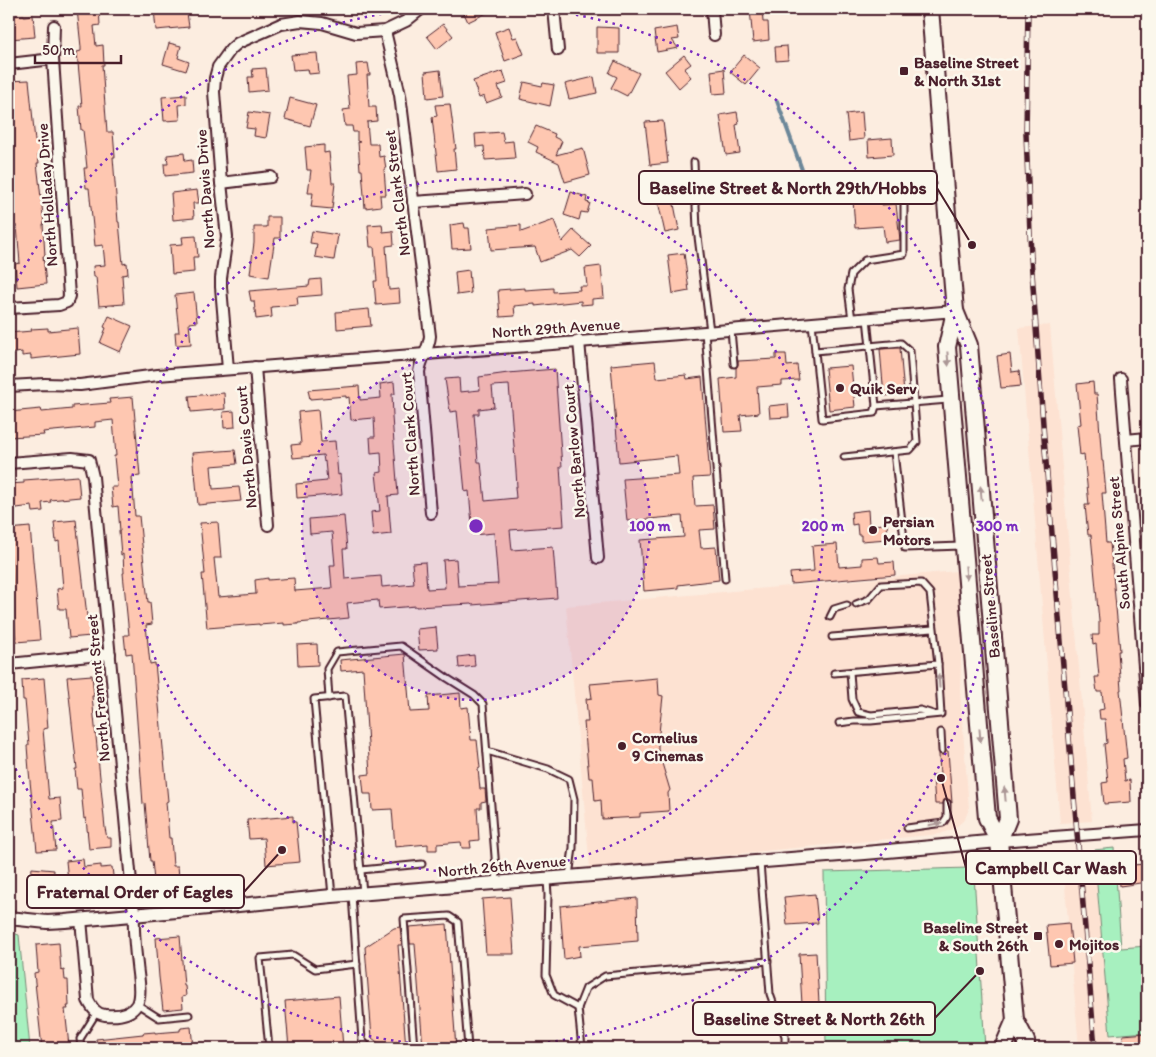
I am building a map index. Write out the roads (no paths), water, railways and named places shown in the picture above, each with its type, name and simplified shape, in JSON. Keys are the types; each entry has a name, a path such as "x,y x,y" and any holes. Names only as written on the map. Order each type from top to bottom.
{"highway":[{"name":"Baseline Street","path":"930,9 956,311 969,345 1008,819 999,841"},
{"name":"Baseline Street","path":"956,311 947,347 988,818 999,841 1015,1020 1026,1041 1026,1048"},
{"name":"Baseline Street","path":"1005,1048 1005,1043 1015,1020"}],"street":[{"path":"385,31 406,21 421,9"},
{"path":"554,9 558,50"},
{"path":"712,9 714,36"},
{"name":"North Davis Drive","path":"228,369 221,287 227,237 214,92 218,66 238,43 281,24 300,21 322,23 356,33 385,31"},
{"name":"North Holladay Drive","path":"9,308 59,305 67,302 69,296 53,59 54,26"},
{"name":"North Clark Street","path":"385,31 400,95 430,336 425,353"},
{"path":"9,64 53,59"},
{"path":"221,182 271,177"},
{"path":"413,202 525,194"},
{"name":"North 29th Avenue","path":"9,386 80,385 158,374 956,311"},
{"name":"North Barlow Court","path":"580,341 598,558"},
{"name":"North Clark Court","path":"425,353 418,372 431,513"},
{"name":"North Davis Court","path":"255,367 268,525"},
{"name":"South Alpine Street","path":"1121,379 1147,704"},
{"path":"1126,440 1147,438"},
{"name":"North Fremont Street","path":"9,463 72,458 89,460 94,477 134,914 139,994 137,1004"},
{"path":"1136,568 1147,567"},
{"path":"9,664 110,654"},
{"path":"999,841 1147,830"},
{"name":"North 26th Avenue","path":"9,918 47,922 197,910 332,896 999,841"},
{"path":"81,919 90,1005 97,1012 106,1015 123,1014 134,1009 137,1004"}],"lane":[{"path":"694,162 697,229 708,332 726,579"},
{"path":"852,320 848,290 851,274 865,260 904,254 904,205 909,192 945,187"},
{"path":"812,323 822,419 874,413 876,406 867,318"},
{"path":"731,330 734,364"},
{"path":"815,351 901,343 910,351 917,442 910,450 844,457"},
{"path":"876,406 951,400"},
{"path":"894,452 905,548 964,545"},
{"path":"839,723 941,714 938,664 930,593 921,583 881,585 869,599 856,604"},
{"path":"830,617 834,609 847,605"},
{"path":"832,637 933,629"},
{"path":"329,698 326,669 336,652 401,646 474,695 483,704 497,882"},
{"path":"834,674 938,664"},
{"path":"850,672 852,699 858,712 871,715 920,710 935,715"},
{"path":"332,896 314,699 345,696 361,870 358,894 357,964 362,1040 370,1048"},
{"path":"941,732 942,752"},
{"path":"487,751 548,769 568,779 574,800 573,848 569,876"},
{"path":"907,828 943,823 947,817 947,803"},
{"path":"760,862 770,994 785,1036 786,1048"},
{"path":"361,870 422,864"},
{"path":"547,878 546,975 554,995 578,1008"},
{"path":"414,1048 404,919 449,916 458,922 468,1048"},
{"path":"269,1048 260,958 293,955 315,969 357,964"},
{"path":"582,1048 578,1008 586,988 605,976 768,961"},
{"path":"137,1004 159,1018 189,1016"},
{"path":"81,1048 80,1039 97,1012"}],"waterway":[{"path":"777,101 805,178"}],"railway":[{"path":"1028,9 1026,133 1031,258 1044,438 1095,1048"}],"place":[{"name":"Baseline Street & North 31st","path":"904,71"},
{"name":"Baseline Street & North 29th/Hobbs","path":"972,245"},
{"name":"Quik Serv","path":"840,388"},
{"name":"Persian Motors","path":"873,530"},
{"name":"Cornelius 9 Cinemas","path":"622,746"},
{"name":"Campbell Car Wash","path":"941,778"},
{"name":"Fraternal Order of Eagles","path":"282,850"},
{"name":"Baseline Street & South 26th","path":"1038,936"},
{"name":"Mojitos","path":"1059,944"},
{"name":"Baseline Street & North 26th","path":"980,971"}]}
